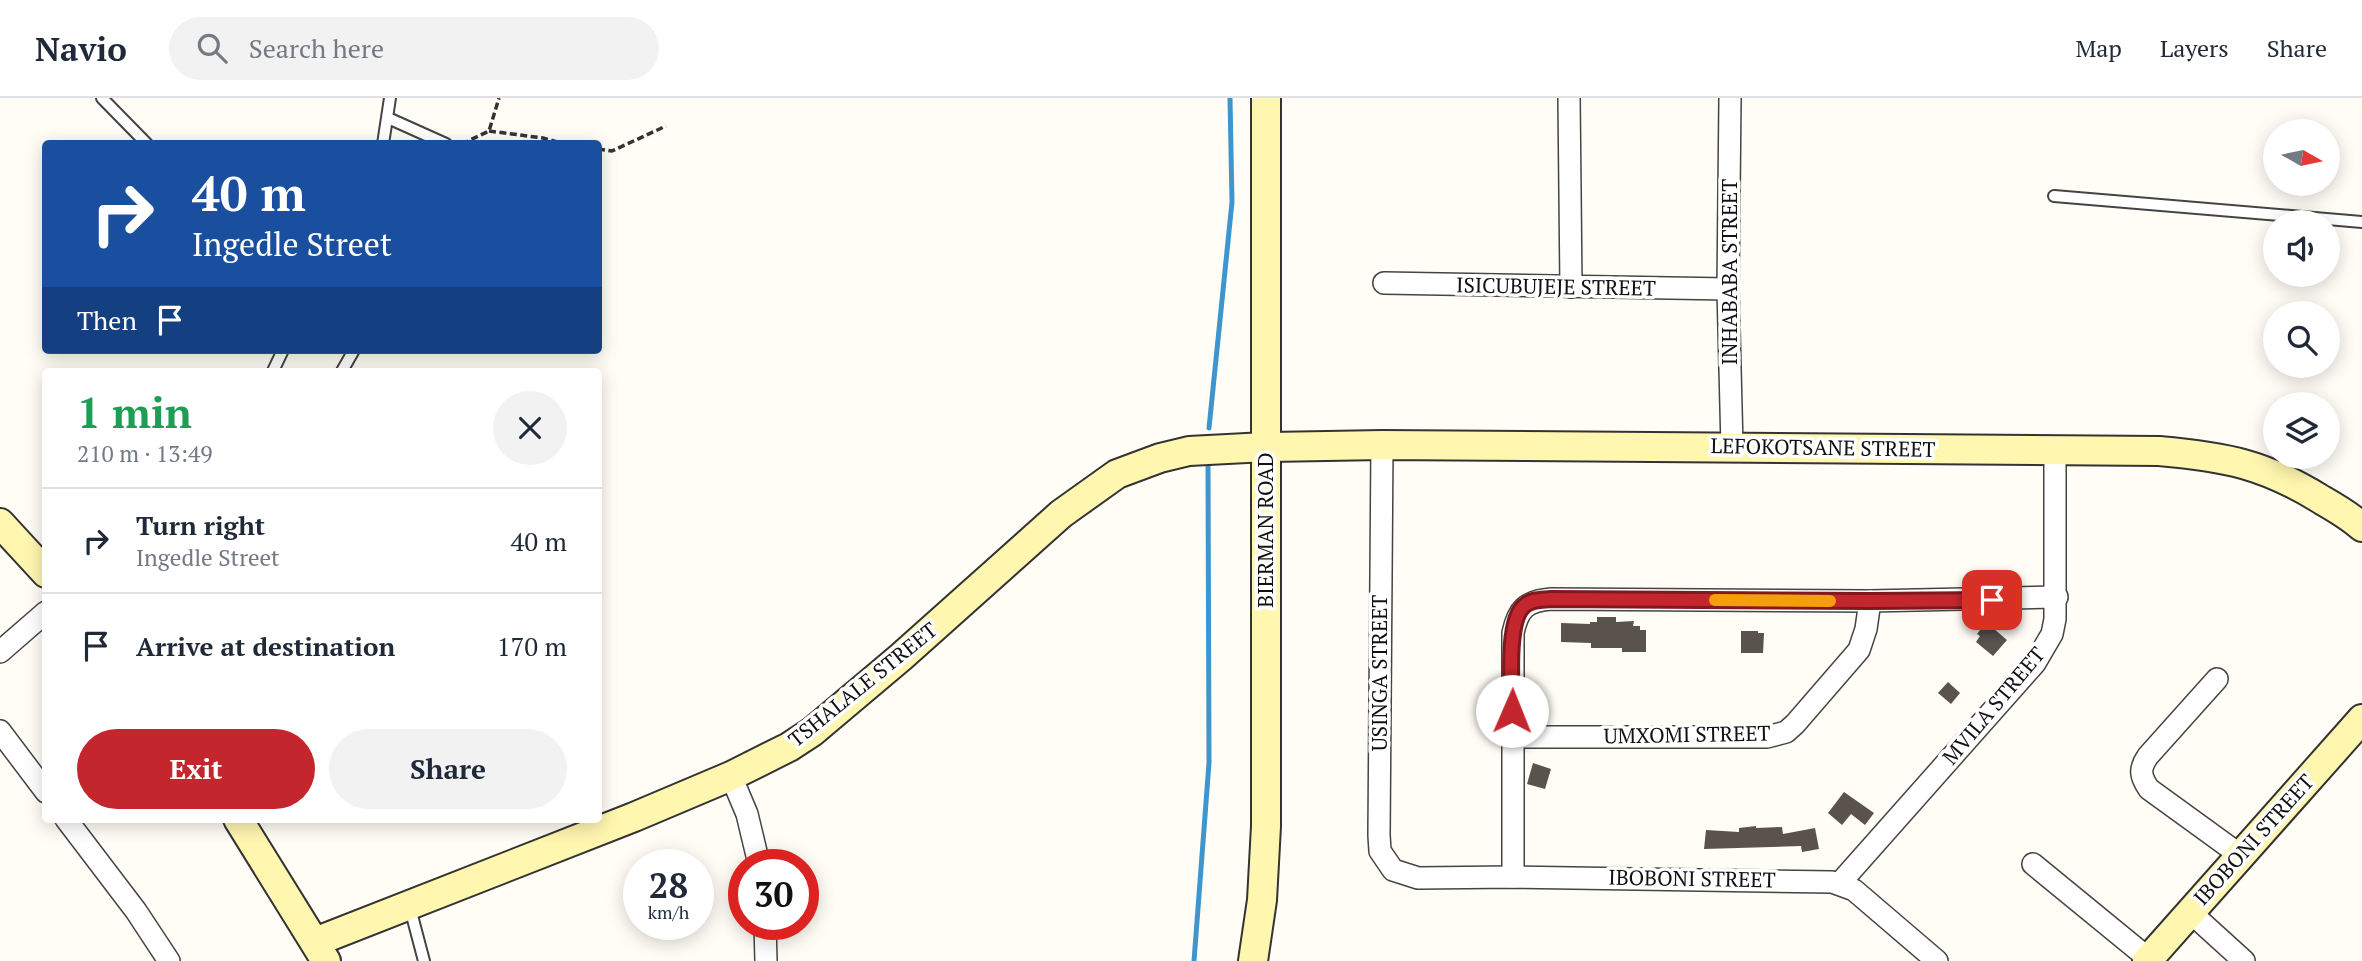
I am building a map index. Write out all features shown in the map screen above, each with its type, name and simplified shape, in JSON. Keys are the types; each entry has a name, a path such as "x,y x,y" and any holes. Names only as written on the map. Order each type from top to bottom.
{"street":[{"name":"BIERMAN ROAD","path":"1264,961 1273,901 1277,808 1266,98"},
{"name":"BIERMAN ROAD","path":"1253,961 1262,900 1266,826 1277,98"},
{"path":"1569,98 1571,287"},
{"name":"INHABABA STREET","path":"1730,98 1728,289 1732,447"},
{"name":"ISICUBUJEJE STREET","path":"1384,283 1728,289"},
{"name":"LEFOKOTSANE STREET","path":"1271,447 1382,445 2159,451 2237,461 2271,472 2360,520"},
{"name":"USINGA STREET","path":"1382,445 1380,851 1393,870 1418,878"},
{"name":"TSHALALE STREET","path":"321,951 409,905 634,817 731,776 789,747 812,732 901,657 1061,514 1117,474 1160,458 1189,451 1271,447"},
{"name":"MVILA STREET","path":"1840,883 2035,663 2052,634 2057,597 2055,450"},
{"path":"0,523 42,569"},
{"path":"1513,877 1513,633 1519,611 1532,601 1870,601 2057,597"},
{"name":"UMXOMI STREET","path":"1512,737 1767,737 1786,732 1859,650 1866,629 1870,601"},
{"path":"0,652 42,615"},
{"path":"2217,679 2148,757 2142,765 2141,774 2149,789 2239,855"},
{"name":"IBOBONI STREET","path":"2148,960 2362,719"},
{"path":"0,731 42,787"},
{"path":"731,776 747,814 755,849"},
{"path":"69,823 136,911 169,961"},
{"path":"241,823 321,951"},
{"path":"2033,864 2148,960"},
{"name":"IBOBONI STREET","path":"1418,878 1513,877 1840,883"},
{"path":"1840,883 1864,898 1937,961"},
{"path":"2190,912 2244,961"},
{"path":"765,940 766,961"}],"lane":[{"path":"102,98 144,140"},
{"path":"384,140 390,98"},
{"path":"388,118 437,140"},
{"path":"2054,196 2362,222"},
{"path":"409,905 424,961"}],"path":[{"path":"489,131 499,98"},
{"path":"602,150 612,151 666,126"},
{"path":"470,140 489,131 550,140"}],"building":[{"path":"1597,617 1616,617 1616,622 1634,621 1633,626 1646,630 1646,652 1622,652 1622,648 1591,648 1591,643 1561,642 1561,623 1590,624 1597,622"},
{"path":"1986,622 2007,640 1993,656 1976,642 1980,636 1977,634"},
{"path":"1741,631 1764,633 1763,653 1741,653"},
{"path":"1948,682 1960,693 1951,704 1938,693"},
{"path":"1533,763 1551,769 1545,789 1527,784"},
{"path":"1844,792 1874,813 1865,825 1851,814 1842,825 1828,813"},
{"path":"1782,827 1783,834 1815,828 1819,849 1802,852 1801,846 1704,849 1706,830 1739,832 1739,828"}],"waterway":[{"path":"1209,428 1232,202 1230,98"},
{"path":"1194,961 1209,763 1208,465"}],"slow traffic":[{"path":"1715,600 1830,601"}],"route":[{"path":"1512,711 1515,621 1519,611 1532,601 1992,600"}]}
